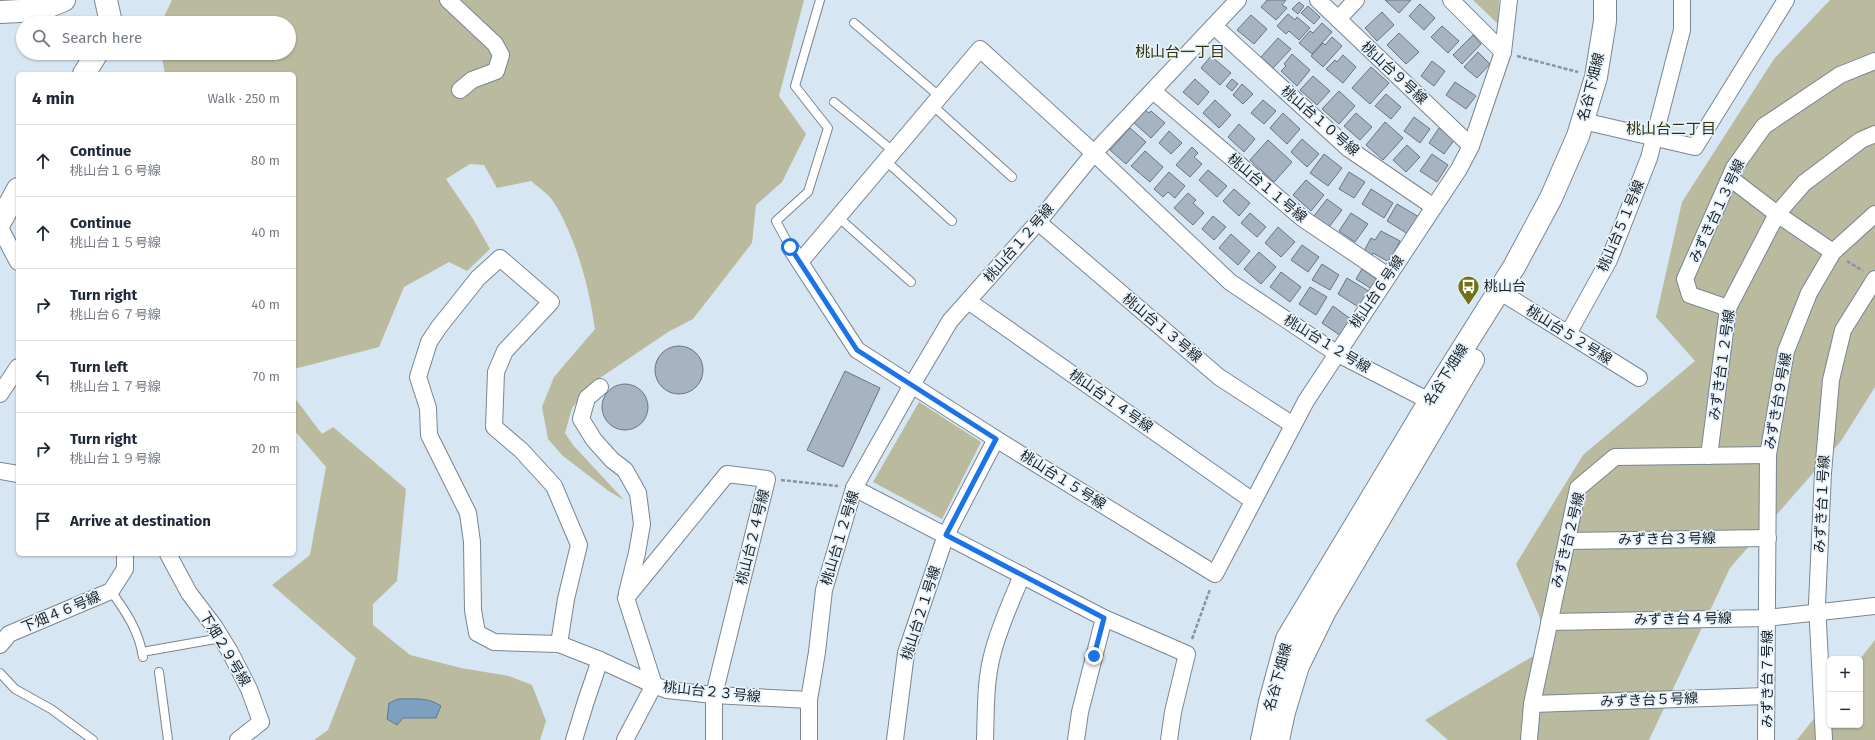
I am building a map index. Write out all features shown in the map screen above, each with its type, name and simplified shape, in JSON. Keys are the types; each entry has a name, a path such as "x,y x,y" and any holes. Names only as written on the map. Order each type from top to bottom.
{"street":[{"path":"0,12 40,10 64,0"},
{"path":"106,0 110,16"},
{"path":"448,0 495,44 501,55 496,71 472,80 460,90"},
{"path":"800,262 980,49 1094,153 1238,0"},
{"name":"桃山台９号線","path":"1318,0 1471,146"},
{"path":"1338,19 1356,0"},
{"path":"1451,0 1503,52"},
{"name":"桃山台６号線","path":"1215,574 1306,401 1336,353 1459,169 1471,146 1503,52 1509,0"},
{"name":"名谷下畑線","path":"1590,122 1605,21 1605,0"},
{"name":"名谷下畑線","path":"1262,740 1270,702 1287,639 1437,405 1504,294 1528,269 1562,208 1590,122 1609,82 1620,0"},
{"name":"桃山台５１号線","path":"1568,334 1609,260 1649,158 1682,30 1682,0"},
{"path":"1590,122 1654,136 1695,147 1786,0"},
{"name":"桃山台１０号線","path":"1214,26 1349,150 1434,206"},
{"path":"85,72 93,60"},
{"name":"みずき台１３号線","path":"1728,308 1690,295 1685,279 1734,168 1764,126 1840,75 1875,60"},
{"name":"桃山台１１号線","path":"1153,91 1302,218 1388,276"},
{"name":"みずき台１２号線","path":"1709,456 1728,308 1777,214 1804,182 1861,140 1875,134"},
{"name":"桃山台１２号線","path":"809,740 809,700 817,652 824,590 854,488 950,320 1038,222 1094,153 1230,282 1336,353 1437,405"},
{"path":"1730,178 1777,214 1833,252"},
{"path":"0,222 16,193"},
{"name":"みずき台９号線","path":"1767,618 1768,455 1786,351 1809,293 1833,252 1875,214"},
{"name":"桃山台１３号線","path":"1038,222 1219,377 1293,425"},
{"path":"0,228 16,258"},
{"name":"桃山台１５号線","path":"790,247 857,350 996,439 1215,574"},
{"path":"559,644 566,599 579,545 554,486 521,450 494,427 496,372 505,351 551,302 500,258 478,278 429,342 418,377 428,408 429,435 468,513 472,542 473,610 477,634 494,642 559,644 600,660 654,685"},
{"name":"みずき台１号線","path":"1824,740 1818,611 1823,473 1831,380 1844,330 1875,279"},
{"name":"桃山台５２号線","path":"1504,294 1639,378"},
{"name":"桃山台１４号線","path":"968,301 1254,501"},
{"path":"0,394 16,370"},
{"path":"600,387 587,398 582,419 594,440 612,460 625,470 638,493 642,524 637,553 626,598 654,685"},
{"name":"名谷下畑線","path":"1278,740 1284,712 1298,666 1325,611 1437,405"},
{"name":"桃山台２１号線","path":"895,740 906,653 946,535 996,439"},
{"name":"みずき台２号線","path":"1528,740 1532,704 1578,488 1615,457 1768,455"},
{"path":"0,471 16,474"},
{"name":"桃山台２４号線","path":"626,598 727,474 767,479 714,695 714,740"},
{"path":"854,488 1104,618 1187,654 1173,712 1169,740"},
{"name":"みずき台３号線","path":"1567,541 1768,538"},
{"name":"下畑４６号線","path":"0,645 9,634 110,591 125,569 125,556"},
{"name":"下畑２９号線","path":"169,556 188,593 221,638 250,689 260,722 238,740"},
{"path":"985,740 986,690 993,653 1004,618 1022,575"},
{"name":"みずき台４号線","path":"1549,622 1767,618 1818,611 1875,606"},
{"path":"1076,740 1080,712 1104,618"},
{"name":"みずき台７号線","path":"1766,740 1767,618"},
{"path":"574,740 600,660"},
{"name":"桃山台２３号線","path":"625,740 654,685 667,690 714,695 809,700"},
{"name":"みずき台５号線","path":"1532,704 1766,696"}],"lane":[{"path":"790,247 776,220 808,192 828,128 795,86 820,0"},
{"path":"854,23 936,101 1012,177"},
{"path":"834,102 952,221"},
{"path":"838,217 911,282"},
{"path":"110,591 129,617 139,638 143,654 221,638"},
{"path":"159,672 168,740"},
{"path":"0,673 15,689 51,709 92,740"}],"path":[{"path":"1503,52 1596,77"},
{"path":"1833,252 1875,279"},
{"path":"767,479 854,488"},
{"path":"1187,654 1215,574"}],"green space":[{"path":"172,0 804,0 779,96 806,134 782,182 756,205 752,243 693,319 668,332 594,382 572,408 565,433 573,445 624,500 610,492 563,456 548,439 542,407 554,377 595,329 586,281 576,249 563,218 553,201 531,181 497,188 484,165 470,164 446,179 473,219 490,249 467,271 449,262 404,287 379,347 296,368 296,72 165,72 162,60 296,60 296,16 164,16"},
{"path":"1473,0 1499,0 1498,24"},
{"path":"1830,0 1875,0 1875,387 1841,441 1730,568 1649,740 1448,740 1425,720 1552,645 1516,564 1583,455 1695,361 1656,317 1682,202 1774,59"},
{"path":"296,400 322,434 333,427 406,489 397,581 373,604 373,625 410,655 461,668 509,676 532,685 546,721 540,740 314,740 328,730 356,658 272,585 310,555 326,467 296,432"},
{"path":"919,402 981,442 942,519 873,482"},
{"path":"1875,640 1875,740 1797,740 1827,702 1827,728 1863,728 1862,656"}],"water":[{"path":"398,699 426,700 441,706 436,718 403,718 397,725 387,719 389,703"}],"building":[{"path":"1267,0 1286,0 1282,5 1287,8 1276,20 1261,7"},
{"path":"1385,0 1411,0 1399,13"},
{"path":"1299,2 1304,6 1298,14 1292,9"},
{"path":"1420,4 1435,18 1424,30 1409,16"},
{"path":"1308,6 1320,17 1314,24 1301,13"},
{"path":"1382,12 1394,25 1377,41 1365,28"},
{"path":"1288,14 1295,20 1297,17 1310,28 1299,40 1289,31 1286,34 1277,26"},
{"path":"1251,15 1267,29 1254,44 1237,30"},
{"path":"1322,23 1332,32 1312,54 1299,43 1310,31 1313,33"},
{"path":"1442,26 1459,41 1448,53 1431,37"},
{"path":"1399,33 1419,52 1406,64 1387,45"},
{"path":"1473,35 1481,44 1462,64 1453,55"},
{"path":"1332,37 1342,46 1323,67 1311,56 1323,43 1325,45"},
{"path":"1278,38 1291,49 1273,68 1261,57"},
{"path":"1478,52 1490,64 1477,78 1464,67"},
{"path":"1292,54 1310,70 1297,86 1281,71 1286,66 1284,64"},
{"path":"1343,55 1356,67 1343,83 1326,69 1335,60 1337,62"},
{"path":"1211,56 1231,73 1220,85 1201,68"},
{"path":"1432,61 1445,71 1434,86 1421,76"},
{"path":"1371,67 1389,83 1370,104 1352,88"},
{"path":"1313,76 1330,91 1317,105 1300,90"},
{"path":"1195,79 1209,92 1198,105 1183,92"},
{"path":"1232,79 1238,84 1232,91 1226,86"},
{"path":"1455,82 1476,96 1466,109 1446,95"},
{"path":"1242,84 1253,94 1243,104 1233,95"},
{"path":"1339,91 1355,106 1339,124 1322,109"},
{"path":"1386,94 1401,107 1391,119 1375,106"},
{"path":"1215,100 1231,115 1219,128 1203,113"},
{"path":"1263,100 1276,111 1264,124 1251,113"},
{"path":"1145,110 1149,113 1151,111 1165,123 1151,138 1133,122"},
{"path":"1283,113 1300,129 1287,144 1270,128"},
{"path":"1356,113 1372,127 1360,140 1344,126"},
{"path":"1414,117 1430,129 1420,143 1404,131"},
{"path":"1385,122 1403,138 1383,160 1366,145"},
{"path":"1239,124 1255,139 1244,152 1228,137"},
{"path":"1130,128 1146,142 1126,164 1110,150"},
{"path":"1439,128 1455,139 1444,154 1429,143"},
{"path":"1169,131 1182,143 1171,154 1159,143"},
{"path":"1302,139 1319,154 1307,167 1291,152"},
{"path":"1268,140 1292,162 1274,182 1250,160"},
{"path":"1407,145 1420,157 1406,172 1393,160"},
{"path":"1192,147 1198,153 1194,157 1202,164 1190,177 1176,165"},
{"path":"1145,151 1163,167 1150,182 1131,166"},
{"path":"1324,154 1342,168 1328,186 1310,173"},
{"path":"1432,154 1448,165 1437,182 1420,171"},
{"path":"1208,170 1227,186 1217,197 1199,180"},
{"path":"1169,172 1185,186 1175,198 1168,192 1163,197 1154,189"},
{"path":"1349,172 1365,182 1354,198 1339,189"},
{"path":"1306,180 1324,195 1311,211 1293,195"},
{"path":"1234,189 1250,203 1239,216 1223,201"},
{"path":"1371,189 1393,203 1384,218 1362,204"},
{"path":"1188,193 1196,200 1193,203 1204,213 1193,225 1174,208"},
{"path":"1327,199 1342,210 1329,227 1314,216"},
{"path":"1397,204 1419,217 1408,234 1387,221"},
{"path":"1250,213 1266,227 1257,237 1241,223"},
{"path":"1351,213 1368,224 1355,242 1339,231"},
{"path":"1213,216 1226,227 1214,240 1202,229"},
{"path":"1278,227 1295,242 1281,257 1265,243"},
{"path":"1381,231 1400,241 1389,262 1373,253 1371,256 1364,251 1371,238 1375,240"},
{"path":"1231,234 1250,251 1238,265 1219,248"},
{"path":"1302,245 1319,257 1308,272 1291,260"},
{"path":"1259,252 1276,267 1261,284 1244,269"},
{"path":"1322,264 1339,275 1330,290 1312,280"},
{"path":"1362,269 1378,280 1372,289 1356,279"},
{"path":"1281,272 1301,287 1290,302 1270,287"},
{"path":"1347,278 1370,292 1360,308 1338,294"},
{"path":"1310,287 1327,297 1316,315 1299,304"},
{"path":"1333,306 1352,320 1341,336 1322,323"},
{"path":"674,346 684,346 696,353 703,365 703,375 696,387 684,394 674,394 666,390 659,383 655,375 655,365 659,357 666,350"},
{"path":"845,371 880,388 843,467 807,450"},
{"path":"630,384 642,390 647,398 647,416 642,424 634,429 620,430 608,424 603,416 602,402 608,390 616,385"}],"place":[{"name":"桃山台","path":"1468,306"}],"district":[{"name":"桃山台一丁目","path":"1180,52"},
{"name":"桃山台二丁目","path":"1671,129"}],"route":[{"path":"790,247 857,350 996,439 946,535 1104,618 1094,656"}]}
